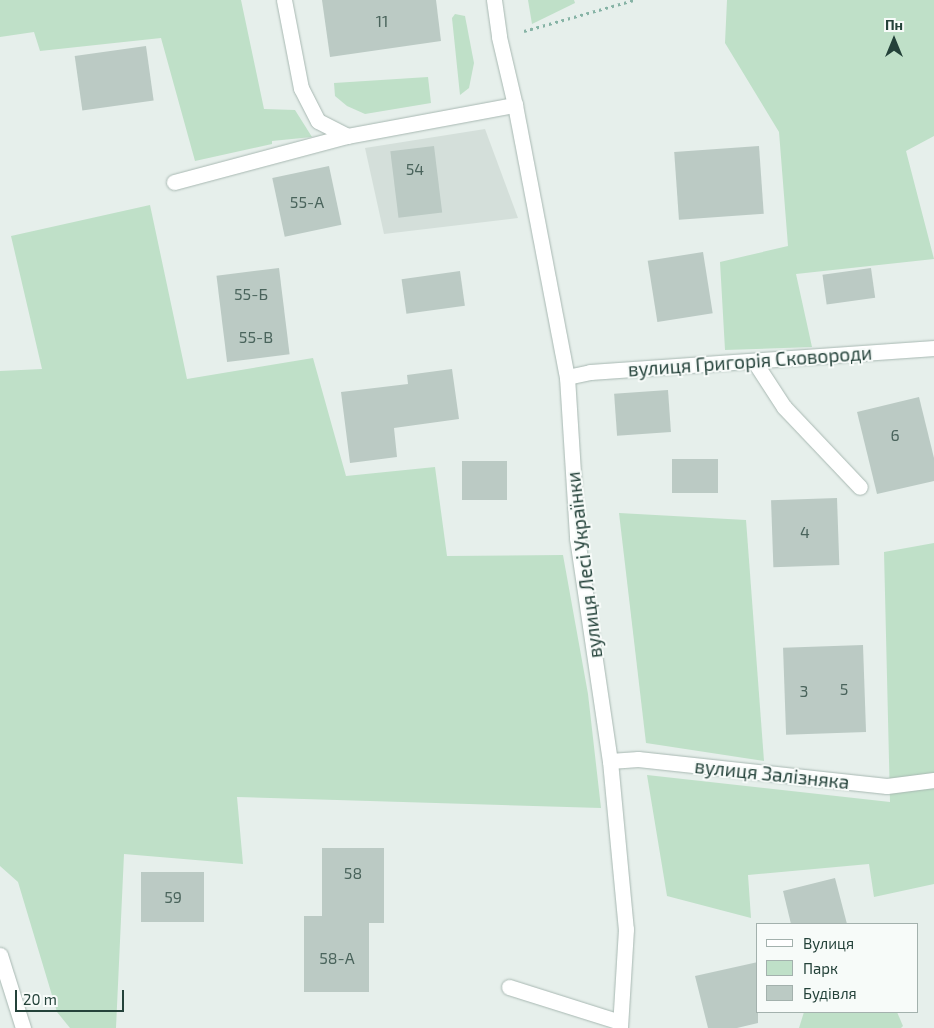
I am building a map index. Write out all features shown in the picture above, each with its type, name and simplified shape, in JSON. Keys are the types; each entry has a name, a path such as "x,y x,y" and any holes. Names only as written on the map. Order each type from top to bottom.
{"main road":[{"path":"284,0 301,88 318,122 347,136"},
{"name":"вулиця Лесі Українки","path":"494,0 567,377 578,538 610,761 626,929 620,1025"},
{"path":"174,182 347,136 515,105"},
{"name":"вулиця Григорія Сковороди","path":"567,377 590,372 934,348"},
{"path":"754,361 784,407 860,487"},
{"name":"вулиця Залізняка","path":"610,761 638,759 887,786 934,780"},
{"path":"0,955 23,1028"},
{"path":"509,987 620,1025"}],"path":[{"path":"500,37 634,0"}],"shaded area":[{"path":"485,129 518,218 384,234 365,148"}],"green space":[{"path":"0,0 241,0 264,109 295,110 312,137 272,141 272,144 195,161 161,38 40,51 34,32 0,37"},
{"path":"528,0 574,0 575,3 532,24"},
{"path":"727,0 934,0 934,136 906,151 934,259 796,274 812,347 725,350 720,262 788,246 779,132 725,43"},
{"path":"455,14 465,16 474,63 469,88 460,95 452,18"},
{"path":"428,77 431,103 365,114 347,106 335,96 334,83"},
{"path":"150,205 187,379 313,358 346,476 435,467 447,556 563,555 588,694 601,808 237,797 243,864 124,854 116,1028 70,1028 57,1012 18,882 0,866 0,371 42,369 11,236"},
{"path":"619,513 746,520 764,761 646,743"},
{"path":"934,543 934,884 874,897 869,864 748,875 751,918 667,896 647,775 890,802 884,552"},
{"path":"804,1013 897,1013 903,1026 901,1028 799,1028"}],"building":[{"path":"322,0 436,0 441,41 330,57"},
{"path":"146,46 154,100 82,110 75,56"},
{"path":"434,146 442,213 398,218 390,151"},
{"path":"759,146 764,214 679,220 674,152"},
{"path":"329,166 341,225 285,237 272,178"},
{"path":"703,252 713,313 657,322 648,261"},
{"path":"279,268 290,354 227,362 216,276"},
{"path":"871,268 875,298 827,305 822,275"},
{"path":"460,271 465,306 406,314 402,279"},
{"path":"452,369 459,419 394,428 397,457 350,463 341,392 408,384 407,375"},
{"path":"668,390 671,432 617,436 614,394"},
{"path":"919,397 934,458 934,481 877,494 857,412"},
{"path":"672,459 718,459 718,493 672,493"},
{"path":"462,461 507,461 507,500 462,500"},
{"path":"837,498 839,565 773,567 771,500"},
{"path":"863,645 866,732 786,735 783,648"},
{"path":"322,848 384,848 384,923 369,923 369,992 304,992 304,916 322,916"},
{"path":"141,872 204,872 204,922 141,922"},
{"path":"835,878 847,923 791,923 783,891"},
{"path":"756,962 756,1013 758,1013 758,1023 737,1028 708,1028 695,976"}]}
